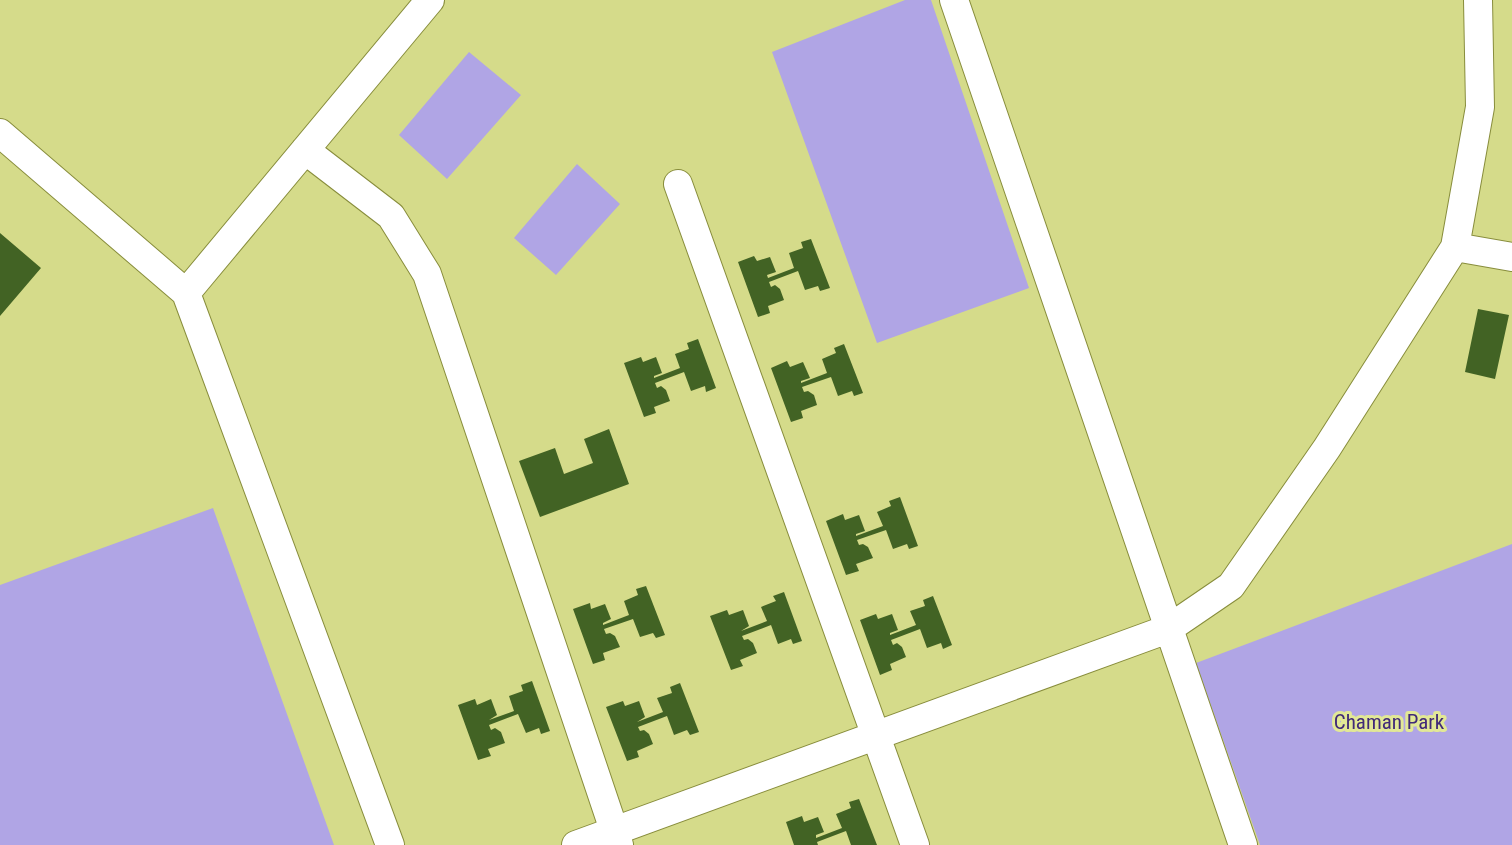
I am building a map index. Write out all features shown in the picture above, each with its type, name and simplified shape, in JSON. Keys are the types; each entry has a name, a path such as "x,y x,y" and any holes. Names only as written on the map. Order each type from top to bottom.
{"street":[{"path":"186,293 430,0"},
{"path":"954,0 1243,845"},
{"path":"576,845 617,838 876,737 1168,629 1231,586 1328,448 1455,247 1480,107 1478,0"},
{"path":"0,133 186,293 390,845"},
{"path":"305,150 391,216 427,274 617,838"},
{"path":"678,184 915,845"},
{"path":"1455,247 1512,257"}],"green space":[{"path":"905,0 931,0 1029,288 877,343 772,52"},
{"path":"469,52 521,95 447,179 399,135"},
{"path":"577,164 620,204 556,275 514,238"},
{"path":"213,508 334,845 0,845 0,585"},
{"name":"Chaman Park","path":"1512,544 1512,845 1260,845 1196,663"}],"building":[{"path":"0,233 41,268 0,316"},
{"path":"811,239 830,288 820,291 818,286 805,290 798,271 769,282 771,287 775,285 780,289 784,300 768,306 770,313 758,317 738,262 754,256 757,261 770,257 776,272 767,275 768,278 794,268 789,253 803,248 801,242"},
{"path":"1478,309 1509,315 1495,379 1465,372"},
{"path":"698,339 716,388 706,392 705,386 691,391 684,372 655,383 657,388 661,386 666,390 670,401 654,407 656,413 644,417 624,363 641,357 643,362 656,357 662,373 654,378 680,368 675,354 689,349 687,343"},
{"path":"844,344 863,393 854,396 852,391 838,396 831,377 802,387 804,392 808,391 814,395 817,405 801,411 803,418 791,422 771,368 787,361 790,367 803,362 810,378 801,383 827,373 822,359 836,353 834,348"},
{"path":"609,429 629,484 540,517 519,461 555,448 564,474 593,463 584,439"},
{"path":"900,497 918,546 909,549 907,544 893,549 886,530 857,540 859,545 863,544 868,547 873,558 856,564 859,571 846,575 826,521 843,514 845,520 859,515 865,531 856,536 883,526 877,512 891,506 889,501"},
{"path":"646,586 665,635 656,638 653,633 640,637 633,619 604,629 606,634 610,633 615,636 620,647 603,653 605,660 593,664 573,609 590,603 591,609 605,604 611,619 603,625 629,615 624,601 638,595 636,589"},
{"path":"784,592 802,641 793,644 791,639 778,644 771,625 742,636 744,640 748,639 753,643 757,653 740,660 743,666 731,670 710,616 727,610 729,615 743,610 749,626 741,631 767,621 761,607 776,601 773,596"},
{"path":"933,596 952,645 943,649 941,643 927,648 920,629 891,640 893,645 897,643 902,647 906,657 890,664 892,670 880,675 860,620 876,614 878,619 892,614 898,630 890,635 916,625 910,611 925,606 923,600"},
{"path":"532,681 550,731 541,734 539,728 526,733 518,714 489,725 491,730 495,728 501,732 505,743 488,749 491,756 478,760 458,705 475,699 477,705 491,699 497,715 489,720 514,711 509,696 523,691 521,685"},
{"path":"680,683 699,732 690,735 687,730 674,735 667,716 638,727 640,731 644,730 649,734 653,744 637,751 639,757 627,761 606,707 623,701 625,706 639,701 645,717 637,722 663,712 657,698 672,693 670,687"},
{"path":"859,799 877,845 851,845 846,831 817,842 818,845 794,845 786,822 802,816 804,822 818,817 824,832 816,835 816,838 842,828 836,814 851,808 849,802"}]}
